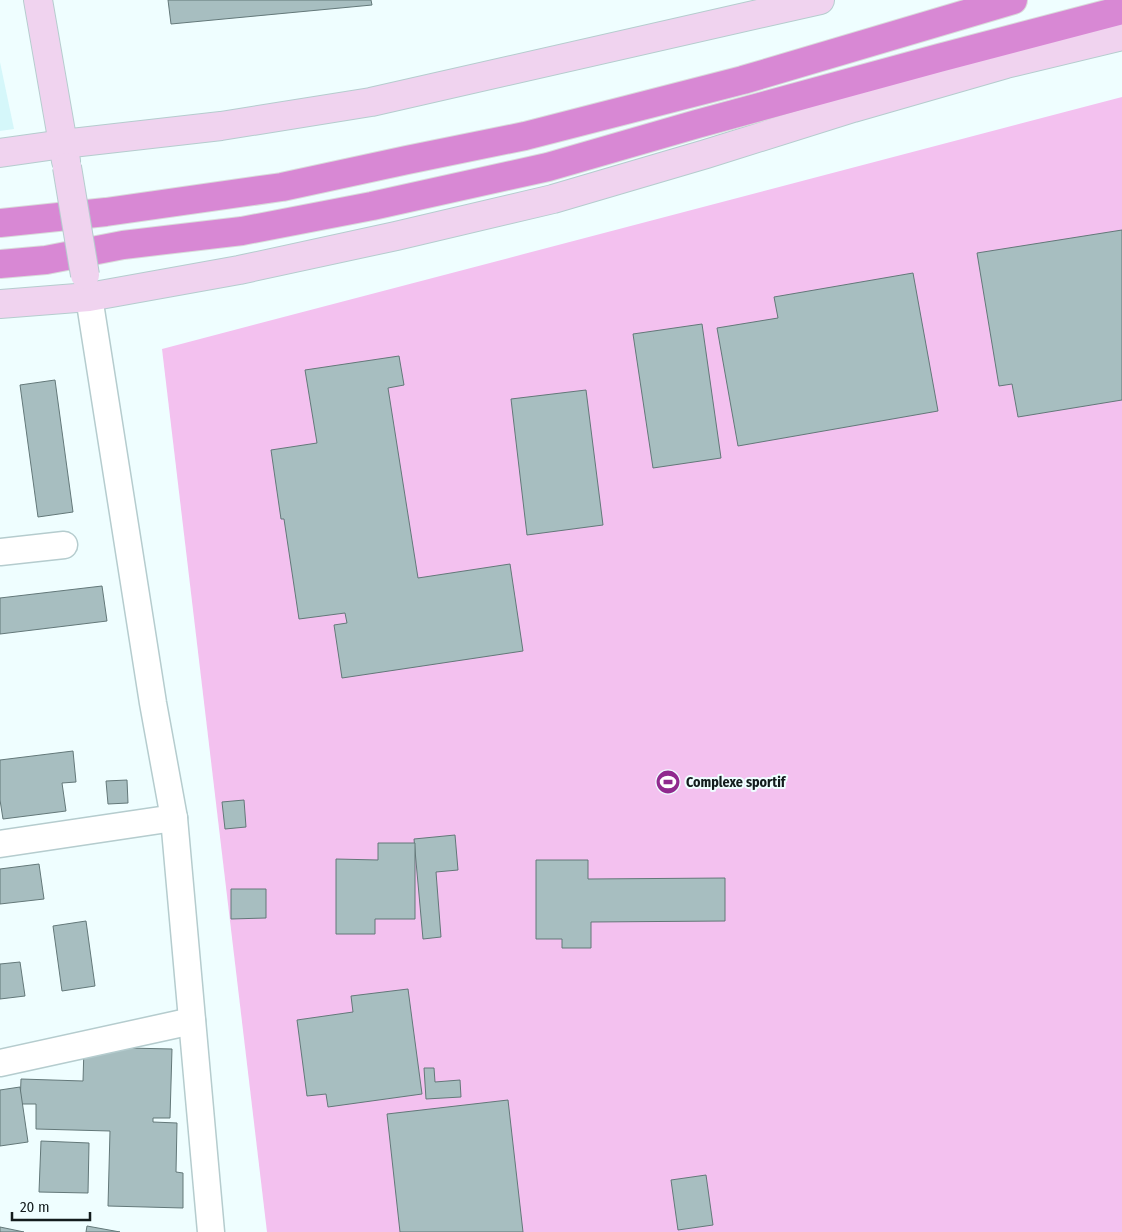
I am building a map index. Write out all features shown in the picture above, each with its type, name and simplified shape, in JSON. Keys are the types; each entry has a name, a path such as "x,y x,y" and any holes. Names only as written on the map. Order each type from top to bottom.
{"highway":[{"path":"0,223 106,212 282,187 525,136 743,80 1013,0"},
{"path":"0,264 46,260 123,245 242,231 372,206 548,167 697,124 1122,10"}],"main road":[{"path":"38,0 87,286"},
{"path":"0,153 65,156 221,126 370,102 820,0"},
{"path":"0,304 87,286 239,270 553,199 863,105 1006,64 1122,36"}],"street":[{"path":"87,286 151,694 174,818 211,1232"},
{"path":"0,552 64,545"},
{"path":"0,844 174,818"},
{"path":"0,1063 192,1021"}],"shaded area":[{"path":"0,62 14,129 0,131"},
{"name":"Complexe sportif","path":"1122,97 1122,1232 267,1232 162,349"}],"building":[{"path":"168,0 371,0 372,5 171,24"},
{"path":"1122,230 1122,400 1018,417 1012,384 999,386 977,253"},
{"path":"913,273 938,411 738,446 717,328 778,318 774,297"},
{"path":"702,324 721,458 653,468 633,334"},
{"path":"399,356 404,385 388,388 418,578 510,564 523,651 342,678 334,625 347,623 345,613 299,619 284,519 281,519 271,450 317,443 305,370"},
{"path":"55,380 73,512 38,517 20,385"},
{"path":"586,390 603,525 527,535 511,399"},
{"path":"102,586 107,621 0,634 0,598"},
{"path":"73,751 76,782 62,783 66,811 3,819 0,800 0,760"},
{"path":"127,780 128,803 108,804 106,781"},
{"path":"244,800 246,827 225,829 222,802"},
{"path":"455,835 458,870 436,872 441,937 423,939 414,839"},
{"path":"378,843 415,843 415,919 375,919 375,934 336,934 336,859 378,860"},
{"path":"536,860 588,860 588,879 725,878 725,921 591,922 591,948 562,948 562,939 536,939"},
{"path":"39,864 44,899 0,904 0,869"},
{"path":"231,889 266,889 266,918 231,919"},
{"path":"86,921 95,986 62,991 53,926"},
{"path":"20,962 25,996 0,999 0,964"},
{"path":"408,989 422,1094 328,1107 326,1094 307,1096 297,1020 353,1012 351,996"},
{"path":"84,1047 172,1049 170,1118 153,1118 153,1122 177,1123 176,1172 183,1173 183,1208 108,1206 110,1131 36,1129 36,1104 20,1104 21,1079 83,1081"},
{"path":"424,1068 434,1068 435,1082 460,1080 461,1097 426,1099"},
{"path":"20,1087 28,1142 0,1146 0,1090"},
{"path":"508,1100 523,1232 400,1232 387,1114"},
{"path":"41,1141 89,1143 88,1193 39,1192"},
{"path":"706,1175 713,1225 678,1230 671,1180"},
{"path":"87,1226 120,1232 86,1232"},
{"path":"0,1227 24,1232 0,1232"}],"place":[{"name":"Complexe sportif","path":"668,782"}]}
